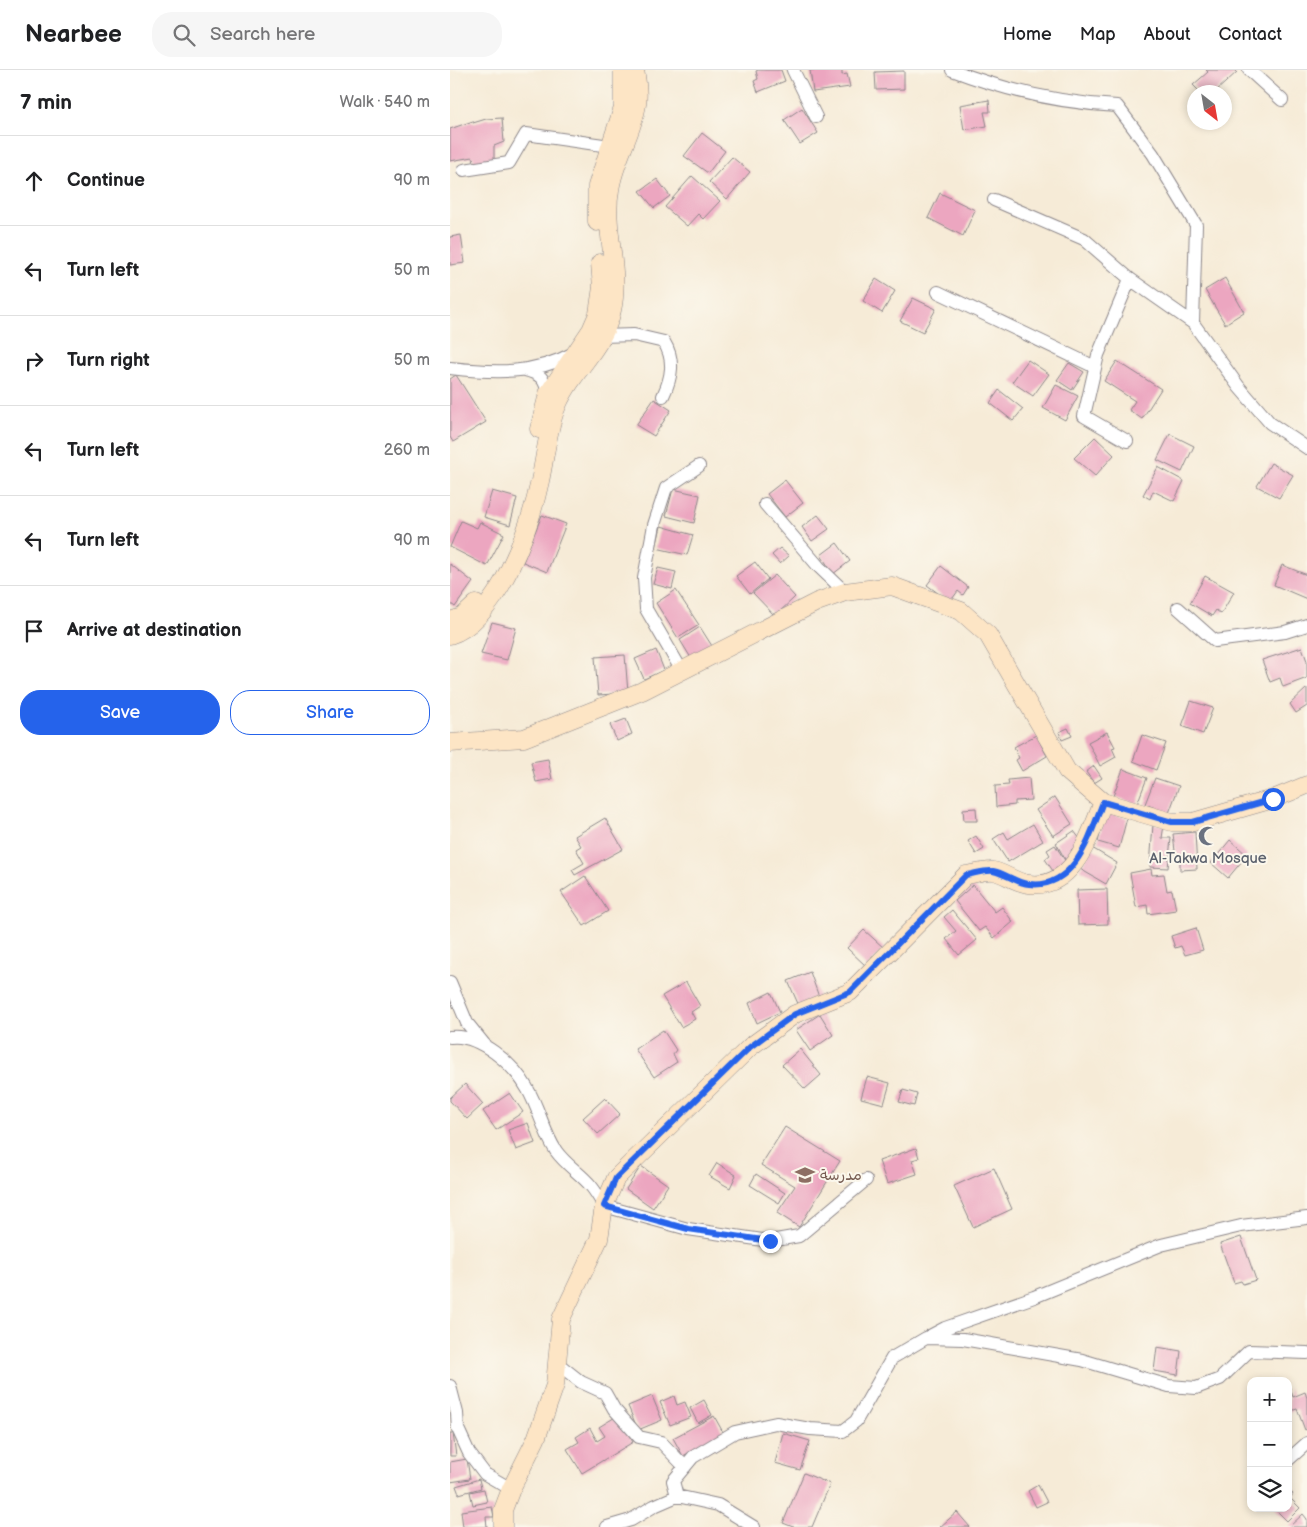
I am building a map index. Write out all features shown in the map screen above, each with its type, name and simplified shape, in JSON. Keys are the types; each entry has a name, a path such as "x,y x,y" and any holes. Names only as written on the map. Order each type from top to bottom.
{"street":[{"path":"450,635 470,626 481,616 493,600 509,567 529,522 555,411 558,387 576,352 591,330 598,314 602,287 597,186 624,108 623,70"},
{"path":"450,621 462,617 472,610 482,597 513,535 527,492 545,401 558,387 578,371 602,336 612,310 614,291 607,213 610,189 637,104 635,70"},
{"path":"793,70 816,117"},
{"path":"952,70 982,81 1066,100 1117,106 1153,154 1196,225 1193,323"},
{"path":"1249,70 1282,100"},
{"path":"464,170 509,163 526,134 610,146"},
{"path":"994,200 1084,239 1130,280 1193,323 1239,387 1270,423 1307,448"},
{"path":"1127,441 1084,416 1098,355 1130,280"},
{"path":"938,292 1095,368"},
{"path":"602,336 634,335 664,342 669,351 672,367 670,380 663,396"},
{"path":"450,368 489,372 541,370 576,352"},
{"path":"541,370 558,387"},
{"path":"541,370 546,384 558,387"},
{"path":"682,671 646,609 644,578 654,525 666,488 699,466"},
{"path":"765,504 819,567 845,592"},
{"path":"450,744 524,738 642,691 817,602 845,592 892,586 961,611 988,635 1067,770 1103,802 1172,822 1193,822 1273,799 1307,784"},
{"path":"1178,608 1215,641 1285,632 1307,625"},
{"path":"503,1527 503,1510 511,1489 536,1439 555,1385 561,1320 599,1238 604,1206 616,1178 750,1047 795,1014 850,992 966,875 992,870 1029,884 1053,881 1066,874 1085,846 1103,802"},
{"path":"450,982 467,1022 487,1048 515,1072 527,1087 556,1151 569,1167 591,1186 604,1206 688,1229 770,1241 799,1236 866,1180"},
{"path":"450,1037 471,1040 487,1048"},
{"path":"677,1496 673,1481 693,1457 735,1432 776,1422 810,1429 843,1431 856,1421 892,1358 945,1328 1034,1297 1161,1245 1241,1226 1307,1218"},
{"path":"926,1338 963,1339 1082,1360 1169,1386 1196,1388 1220,1379 1249,1351 1307,1353"},
{"path":"557,1363 581,1382 605,1394 614,1409 639,1437 661,1442 685,1467"},
{"path":"450,1386 457,1413 458,1429 468,1453 485,1474 511,1489"},
{"path":"1292,1456 1307,1443"},
{"path":"607,1527 631,1520 654,1506 677,1496 718,1505 754,1527"}],"building":[{"path":"781,70 785,81 758,92 754,81 758,79 756,71"},
{"path":"810,70 842,70 842,75 847,74 850,87 813,92"},
{"path":"1206,70 1235,70 1237,72 1223,85 1193,85 1208,72"},
{"path":"904,71 904,89 876,90 875,72"},
{"path":"989,100 990,112 984,112 987,126 964,130 960,105"},
{"path":"802,108 818,133 800,144 784,120"},
{"path":"502,118 504,142 494,146 494,159 487,162 474,162 473,157 450,161 450,129 473,121 473,123 486,119"},
{"path":"702,133 725,151 708,173 684,156"},
{"path":"732,157 750,172 727,199 709,182"},
{"path":"692,176 720,201 703,219 698,214 687,226 665,207"},
{"path":"657,179 670,196 654,208 640,191"},
{"path":"940,193 975,210 963,236 928,218"},
{"path":"461,235 465,263 450,265 450,237"},
{"path":"1225,278 1244,312 1225,324 1205,290"},
{"path":"876,279 895,291 882,313 863,301"},
{"path":"913,298 936,309 923,332 900,321"},
{"path":"1028,360 1049,374 1033,396 1012,382"},
{"path":"1117,361 1161,389 1142,419 1129,410 1135,401 1104,381"},
{"path":"1069,363 1084,372 1072,390 1057,380"},
{"path":"456,375 486,422 453,442 450,437 450,379"},
{"path":"1056,385 1078,396 1065,420 1043,408"},
{"path":"999,390 1023,409 1013,421 990,403"},
{"path":"654,399 671,410 654,436 636,425"},
{"path":"1170,434 1194,446 1182,472 1157,460"},
{"path":"1095,437 1114,455 1095,476 1074,458"},
{"path":"1271,463 1293,475 1279,498 1257,486"},
{"path":"1158,467 1184,481 1174,501 1153,491 1150,499 1143,495"},
{"path":"785,480 803,503 785,517 767,494"},
{"path":"673,489 700,495 694,523 666,516"},
{"path":"492,491 517,498 510,525 484,517"},
{"path":"542,515 566,524 547,572 523,562"},
{"path":"818,515 829,529 812,541 802,527"},
{"path":"461,521 477,528 480,522 504,534 487,566 450,547"},
{"path":"661,526 693,535 687,555 656,548"},
{"path":"837,543 850,561 833,574 821,555"},
{"path":"780,548 789,556 780,564 772,555"},
{"path":"755,562 768,579 750,594 736,576"},
{"path":"450,564 473,582 455,607 450,603"},
{"path":"1282,565 1307,575 1307,599 1274,585"},
{"path":"941,566 968,587 963,595 958,591 950,602 927,585"},
{"path":"658,568 676,572 672,589 653,584"},
{"path":"775,575 795,597 775,616 753,593"},
{"path":"1205,576 1234,592 1221,614 1216,610 1212,616 1190,603"},
{"path":"676,590 699,625 678,638 656,603"},
{"path":"492,622 516,628 507,660 481,654"},
{"path":"700,627 712,646 691,658 680,640"},
{"path":"1302,647 1307,661 1307,678 1283,687 1280,678 1270,682 1262,660"},
{"path":"656,650 664,670 644,679 635,659"},
{"path":"625,655 628,693 598,695 595,657"},
{"path":"1307,688 1307,706 1296,713 1290,704"},
{"path":"1191,701 1213,708 1203,734 1182,726"},
{"path":"626,719 632,734 617,741 610,725"},
{"path":"1068,728 1072,736 1062,740 1059,732"},
{"path":"1107,732 1115,747 1112,748 1116,757 1100,766 1088,742"},
{"path":"1036,735 1047,756 1022,771 1016,760 1019,758 1014,747"},
{"path":"1142,735 1166,743 1156,770 1133,761"},
{"path":"548,759 552,779 536,782 531,762"},
{"path":"1094,766 1102,778 1094,783 1086,772"},
{"path":"1123,769 1147,778 1137,804 1113,796"},
{"path":"1029,778 1031,800 1015,801 1015,805 996,807 995,786 1009,785 1008,780"},
{"path":"1155,778 1179,786 1169,813 1145,804"},
{"path":"1055,797 1072,824 1053,836 1036,810"},
{"path":"976,808 977,821 964,821 963,809"},
{"path":"1106,812 1127,818 1119,848 1098,842"},
{"path":"605,818 623,849 575,875 572,870 584,863 576,849 581,846 575,836"},
{"path":"1033,824 1043,841 1008,862 993,839 1004,832 1008,839"},
{"path":"1153,824 1164,825 1162,838 1171,838 1168,868 1150,867"},
{"path":"1074,831 1083,843 1071,850 1074,856 1066,861 1056,843"},
{"path":"1195,832 1197,869 1180,870 1180,859 1176,860 1173,834"},
{"path":"976,836 984,849 976,854 968,841"},
{"path":"1230,840 1247,855 1228,878 1211,863"},
{"path":"1055,845 1068,865 1055,874 1045,859 1050,855 1047,850"},
{"path":"1092,848 1117,863 1106,884 1080,869"},
{"path":"1151,869 1152,875 1164,874 1167,891 1172,890 1176,910 1148,914 1147,905 1136,907 1130,873"},
{"path":"585,876 608,911 584,926 561,892"},
{"path":"973,885 995,912 1002,907 1013,922 994,938 985,927 979,931 955,901"},
{"path":"1107,889 1108,924 1078,925 1077,890"},
{"path":"952,910 977,940 959,955 946,939 956,931 944,917"},
{"path":"1196,928 1203,950 1185,955 1181,946 1175,948 1171,936"},
{"path":"864,930 884,948 867,967 847,948"},
{"path":"810,972 819,997 799,1006 788,981"},
{"path":"686,982 700,1006 691,1012 695,1019 681,1027 662,996"},
{"path":"771,992 780,1012 757,1023 749,1003"},
{"path":"820,1014 833,1035 810,1051 796,1030"},
{"path":"663,1030 676,1050 673,1054 677,1062 654,1077 635,1049"},
{"path":"800,1049 821,1075 805,1089 782,1065"},
{"path":"867,1077 890,1083 884,1104 861,1098"},
{"path":"465,1084 483,1104 467,1119 450,1101 450,1098"},
{"path":"903,1090 917,1094 914,1106 899,1102"},
{"path":"510,1093 523,1112 496,1130 483,1111"},
{"path":"605,1098 620,1114 598,1134 583,1118"},
{"path":"528,1123 535,1143 516,1150 508,1130"},
{"name":"مدرسة","path":"785,1127 840,1161 799,1227 777,1213 795,1186 761,1165"},
{"path":"916,1148 919,1158 912,1160 917,1174 887,1184 879,1161"},
{"path":"717,1163 736,1175 730,1188 709,1176"},
{"path":"641,1166 668,1185 653,1208 626,1189"},
{"path":"994,1168 1012,1209 973,1227 954,1186"},
{"path":"756,1174 785,1193 779,1203 750,1185"},
{"path":"1241,1237 1256,1280 1243,1284 1241,1281 1234,1283 1220,1244"},
{"path":"1157,1347 1181,1351 1178,1375 1154,1371"},
{"path":"1305,1392 1307,1398 1307,1429 1305,1430 1297,1409 1292,1411 1292,1394 1293,1397"},
{"path":"652,1396 662,1420 638,1430 628,1406"},
{"path":"674,1396 677,1405 685,1402 691,1417 670,1425 660,1402"},
{"path":"704,1400 712,1415 698,1423 690,1408"},
{"path":"617,1416 633,1442 582,1473 567,1449 579,1442 576,1437 590,1428 597,1441 605,1436 599,1427"},
{"path":"714,1416 724,1434 683,1456 673,1438"},
{"path":"450,1433 453,1433 456,1456 450,1456"},
{"path":"783,1433 810,1441 800,1470 775,1463"},
{"path":"467,1459 470,1479 450,1482 450,1462"},
{"path":"804,1473 830,1484 812,1527 793,1527 783,1523"},
{"path":"479,1479 481,1488 459,1494 456,1486"},
{"path":"1038,1485 1047,1502 1036,1507 1028,1491"},
{"path":"484,1489 487,1502 473,1505 470,1492"},
{"path":"1292,1500 1300,1508 1287,1521 1278,1512 1292,1512"},
{"path":"492,1507 494,1517 486,1517 487,1527 463,1527 461,1511"},
{"path":"957,1512 970,1527 940,1527"},
{"path":"1303,1514 1307,1519 1307,1527 1289,1527"}],"place":[{"name":"Al-Takwa Mosque","path":"1208,836"},
{"name":"مدرسة","path":"805,1175"}],"route":[{"path":"770,1241 688,1229 604,1206 616,1178 750,1047 795,1014 850,992 966,875 992,870 1029,884 1053,881 1066,874 1085,846 1103,802 1172,822 1193,822 1273,799"}]}
